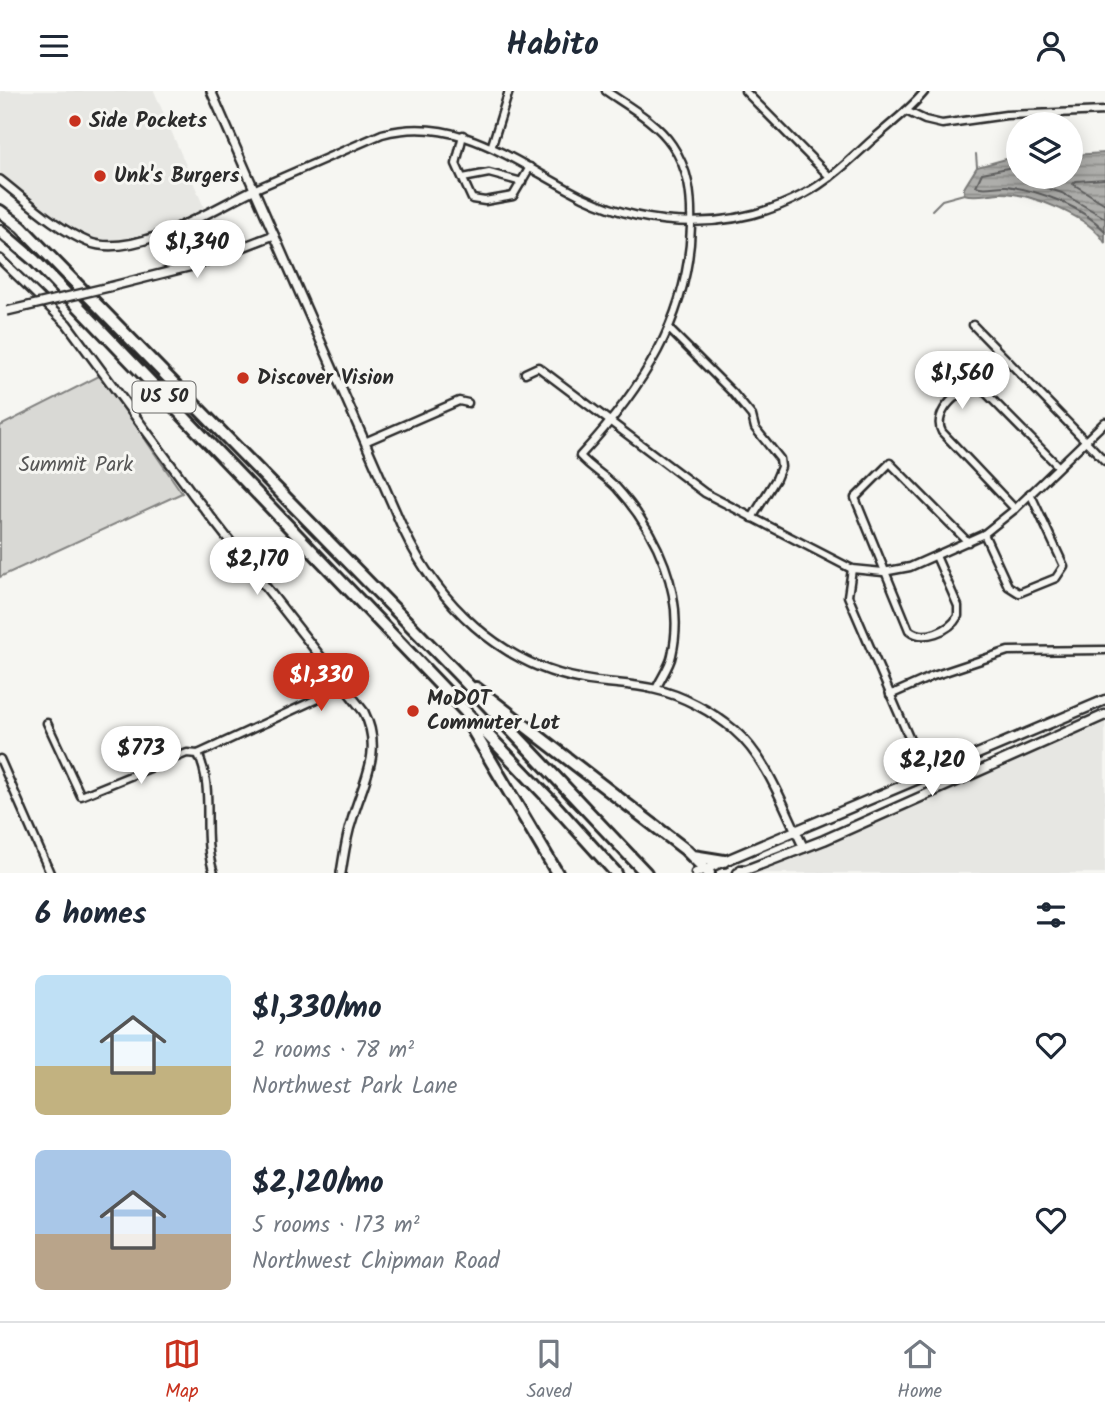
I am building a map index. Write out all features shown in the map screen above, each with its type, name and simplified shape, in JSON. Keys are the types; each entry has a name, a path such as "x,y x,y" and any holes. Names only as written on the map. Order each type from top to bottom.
{"highway":[{"name":"US 50","path":"0,211 21,227 457,674 645,872"},
{"name":"US 50","path":"0,231 34,260 616,873"},
{"path":"457,674 692,855 704,872"},
{"path":"455,702 557,873"},
{"path":"692,855 724,860"}],"main road":[{"path":"704,872 724,860 1105,700"},
{"path":"741,872 804,848 1105,715"},
{"path":"909,801 923,787 926,777"}],"street":[{"path":"211,91 414,552 447,601 465,619 512,652 551,671 580,679 656,689 694,704 734,730 767,772 804,848"},
{"path":"492,145 509,91"},
{"path":"606,91 646,119 671,143 689,184 691,223 688,265 680,302 654,361 611,422 580,456 615,485 629,503 657,547 670,580 676,604 672,656 656,689"},
{"path":"746,91 830,177"},
{"path":"0,180 66,230 109,247 131,244 382,134 403,128 463,135 492,145 584,197 628,213 691,223 759,213 806,193 830,177 906,111 923,92"},
{"path":"906,111 942,124 1006,115 1105,111"},
{"path":"463,135 456,164 472,199 485,201 513,196 530,167"},
{"path":"463,179 489,173 522,182"},
{"path":"3,312 196,265 274,235"},
{"path":"0,259 67,324 192,493 341,681 370,725 374,754 370,775 352,819 343,858 343,873"},
{"path":"973,325 1105,461"},
{"path":"669,329 740,401 752,416 755,428 780,459 781,467 776,479 752,518"},
{"path":"525,373 538,367 705,493 852,569 883,572 910,567 984,534 1015,509 1105,422"},
{"path":"1015,509 942,432 939,426 940,413 964,390 981,388 1058,466"},
{"path":"367,442 459,401 468,403"},
{"path":"936,556 959,611 950,626 928,635 917,636 909,630 883,572 883,563 855,498 890,463 968,542"},
{"path":"984,534 1008,586 1019,593 1056,578 1064,566 1030,493"},
{"path":"852,569 848,596 926,777"},
{"path":"890,695 1009,651 1105,650"},
{"path":"47,723 81,796 187,753 198,754 317,699 341,681"},
{"path":"198,754 206,771 207,854 214,873"},
{"path":"0,759 50,873"},
{"path":"0,783 9,779"}],"shaded area":[{"path":"0,91 154,91 206,212 119,246 88,239 71,230 0,178"},
{"path":"1105,722 1105,873 759,873 1100,723"}],"green space":[{"name":"Summit Park","path":"101,375 182,493 0,577 0,426"}],"water":[{"path":"1105,153 1105,243 1088,225 1044,202 1014,194 964,194 964,188 977,167 1006,159 1006,189 1083,189 1083,154"}],"waterway":[{"path":"976,154 977,167"},
{"path":"932,210 942,200 964,194"}],"place":[{"name":"Side Pockets","path":"75,121"},
{"name":"Unk's Burgers","path":"100,176"},
{"name":"Discover Vision","path":"243,378"},
{"name":"MoDOT Commuter Lot","path":"413,711"}]}
